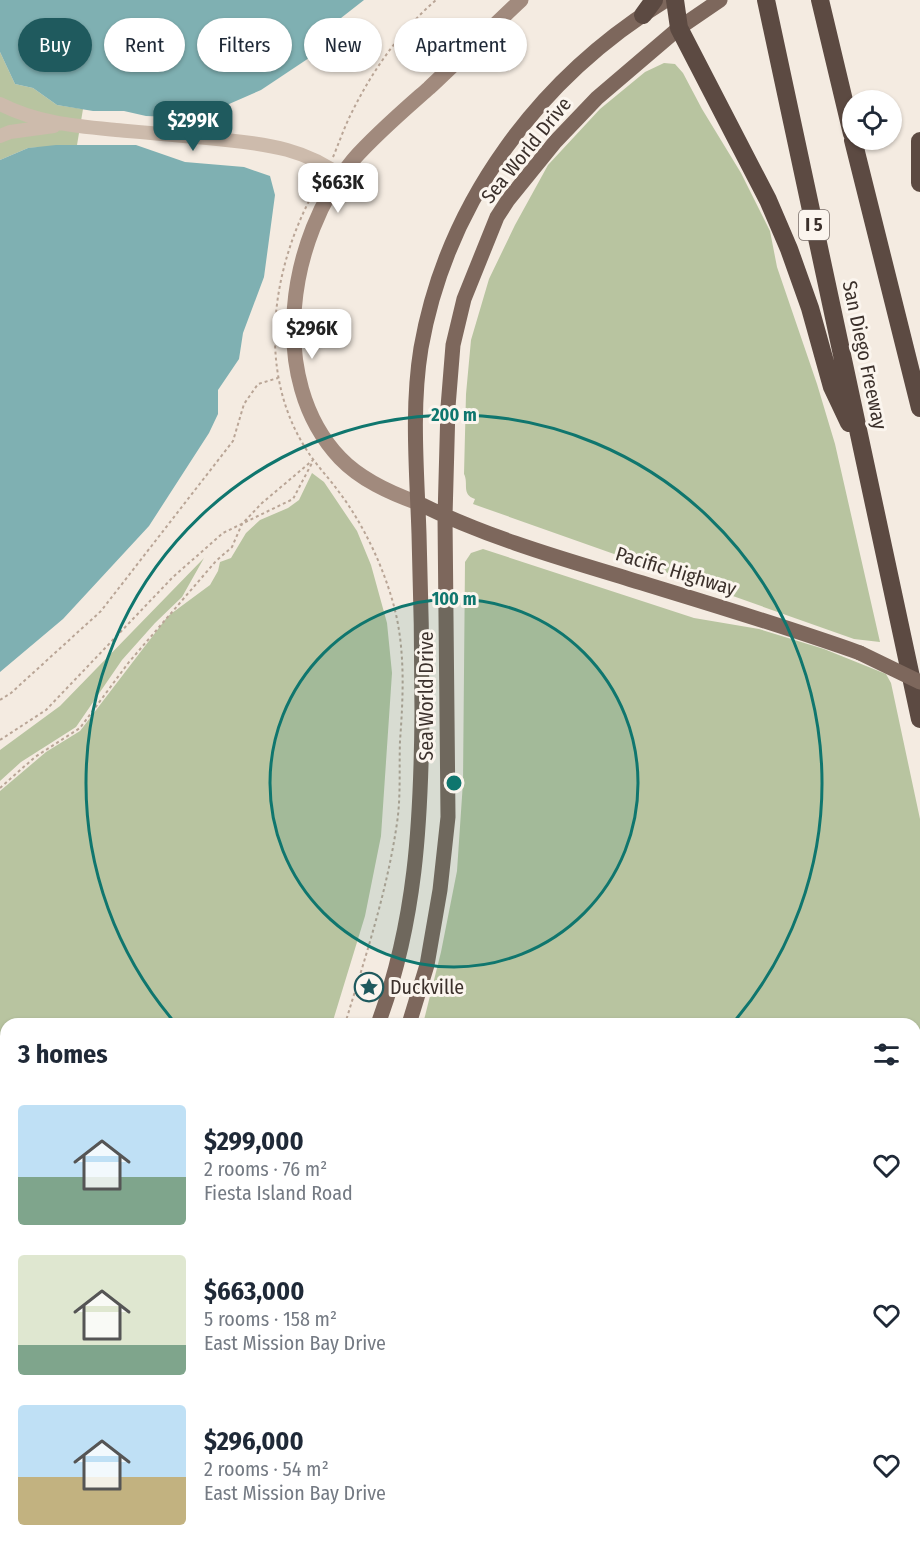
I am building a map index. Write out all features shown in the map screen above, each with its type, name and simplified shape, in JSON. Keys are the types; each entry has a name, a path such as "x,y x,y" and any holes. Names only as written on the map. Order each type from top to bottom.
{"highway":[{"path":"643,15 654,0"},
{"path":"675,0 679,28 768,200 789,249 810,308 832,387 861,449"},
{"name":"San Diego Freeway","path":"766,0 920,719"},
{"path":"820,0 842,92"},
{"path":"920,141 920,183"},
{"name":"San Diego Freeway","path":"856,150 920,408"}],"main road":[{"path":"418,503 384,490 358,474 340,458 325,437 312,415 298,373 293,344 295,297 303,258 328,196 353,161 390,123 521,0"},
{"name":"Sea World Drive","path":"380,1018 405,931 417,859 421,797 422,677 417,403 421,350 431,307 450,245 502,150 526,120 574,70 613,36 666,0"},
{"name":"Sea World Drive","path":"411,1018 427,965 440,890 448,817 445,517 448,407 453,345 464,299 497,217 531,171 577,118 679,28 720,0"},
{"name":"Pacific Highway","path":"418,503 445,517 571,561 794,630 860,653 920,682"}],"street":[{"path":"0,104 20,115 62,125 258,143 285,148 313,158 342,177"},
{"path":"0,136 10,132 62,125"}],"path":[{"path":"332,158 351,114 375,70 420,14 436,0"},
{"path":"0,700 11,693 101,611 233,441 244,404 258,384 278,378"},
{"path":"0,740 46,710 173,577 223,533 242,524 293,499 313,460 262,503 242,524 232,547 216,561 129,662 80,728 35,757 0,788"},
{"path":"347,1018 380,909 398,821 403,696"}],"green space":[{"path":"0,52 15,84 33,88 57,105 83,109 77,145 28,148 0,160"},
{"path":"664,63 675,64 683,73 741,173 770,231 777,267 835,444 880,642 854,639 473,504 475,499 467,492 464,474 466,394 471,340 489,279 548,165 600,109 645,72"},
{"path":"312,473 324,482 357,531 371,565 387,623 392,673 381,836 365,916 334,1018 0,1018 0,791 46,752 80,731 168,616 210,585 220,562 231,558 246,533 260,520 288,508 299,500"},
{"path":"483,549 694,618 759,629 824,649 886,674 891,683 920,819 920,1018 424,1018 441,952 457,871 463,782 465,562 471,553"},
{"path":"204,558 182,597 122,660 76,727 21,762 0,781 0,750 60,706"}],"water":[{"path":"0,0 364,0 341,18 304,18 304,61 292,69 292,18 197,18 197,72 288,72 261,90 197,118 146,116 124,111 93,111 57,105 33,88 15,84 0,52"},
{"path":"56,145 136,145 185,162 244,167 270,176 275,195 264,277 243,333 239,359 218,390 218,414 209,433 149,526 63,619 0,672 0,160 28,148"}],"place":[{"name":"Duckville","path":"369,987"}]}
